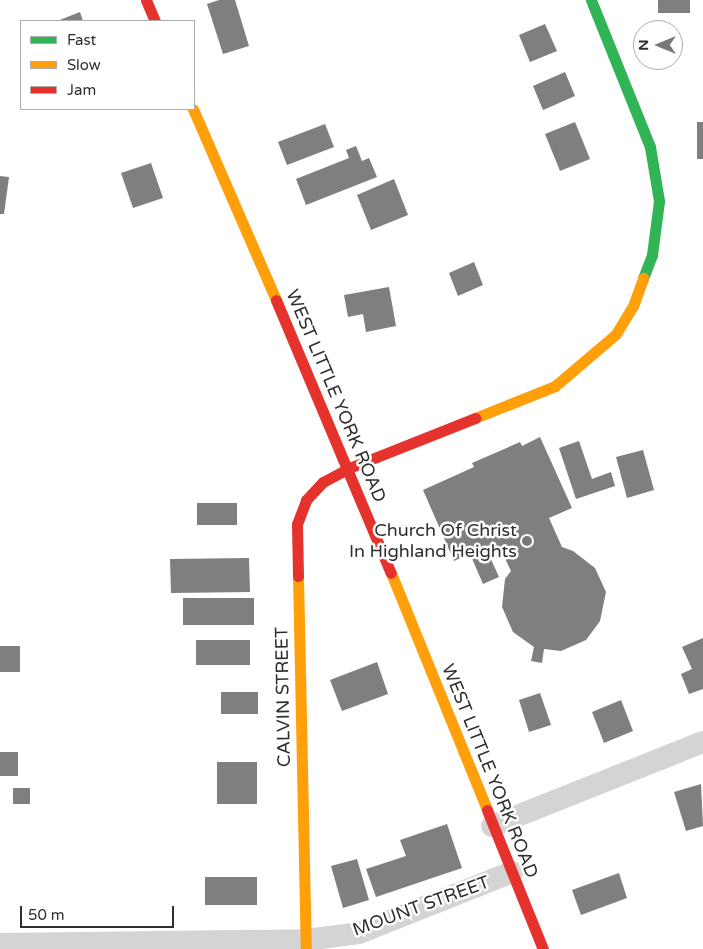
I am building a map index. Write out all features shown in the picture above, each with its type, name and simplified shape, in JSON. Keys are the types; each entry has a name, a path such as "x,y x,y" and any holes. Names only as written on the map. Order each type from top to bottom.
{"street":[{"path":"146,0 155,20"},
{"name":"CALVIN STREET","path":"306,944 297,524 306,500 323,482 348,468 555,386 616,334 633,306 652,255 659,201 650,147 590,0"},
{"name":"WEST LITTLE YORK ROAD","path":"193,110 348,468 543,949"},
{"path":"492,826 703,742"},
{"name":"MOUNT STREET","path":"0,944 306,944 359,933 512,872"}],"building":[{"path":"219,0 235,0 249,46 223,54 207,4"},
{"path":"658,0 690,0 690,13 658,13"},
{"path":"80,12 83,20 60,20"},
{"path":"545,24 557,51 530,62 519,35"},
{"path":"565,72 575,96 543,110 533,86"},
{"path":"575,122 590,159 560,171 545,134"},
{"path":"697,122 703,122 703,159 697,159"},
{"path":"325,124 334,147 287,165 278,142"},
{"path":"356,146 362,161 369,158 377,177 306,205 296,179 349,158 346,150"},
{"path":"151,163 163,198 133,208 121,173"},
{"path":"0,176 9,177 4,214 0,214"},
{"path":"394,179 408,215 371,230 357,195"},
{"path":"474,262 483,285 458,296 449,273"},
{"path":"389,287 396,326 366,332 363,314 348,317 344,295"},
{"path":"540,437 572,508 549,518 562,547 573,551 595,568 606,592 600,621 586,640 561,651 544,649 542,663 531,661 534,647 513,632 502,607 505,579 511,571 501,550 489,555 499,577 483,584 470,554 454,561 423,490 474,467 472,463 520,442 522,446"},
{"path":"579,441 592,479 611,472 615,486 576,499 559,448"},
{"path":"643,450 654,490 627,498 616,457"},
{"path":"197,503 237,503 237,525 197,525"},
{"path":"249,558 250,592 171,593 170,559"},
{"path":"183,598 254,598 254,625 183,625"},
{"path":"703,638 703,689 689,694 681,674 692,669 682,647"},
{"path":"196,640 250,640 250,665 196,665"},
{"path":"0,646 20,646 20,672 0,672"},
{"path":"377,662 388,694 342,711 330,680"},
{"path":"221,692 258,692 258,714 221,714"},
{"path":"540,693 551,725 529,732 519,700"},
{"path":"621,700 633,731 604,743 592,712"},
{"path":"0,752 18,752 18,776 0,776"},
{"path":"217,762 257,762 257,804 217,804"},
{"path":"701,784 703,826 686,831 674,792"},
{"path":"13,788 30,788 30,804 13,804"},
{"path":"447,824 462,868 376,897 366,869 406,856 400,840"},
{"path":"357,859 369,900 343,908 331,866"},
{"path":"619,873 627,898 581,915 572,890"},
{"path":"205,877 257,877 257,905 205,905"}],"traffic: fast":[{"path":"591,0 650,147 659,201 652,255 643,278"}],"traffic: slow":[{"path":"193,110 276,300"},
{"path":"475,418 555,386 616,334 633,306 643,278"},
{"path":"391,573 487,810"},
{"path":"298,576 306,949"}],"traffic: jam":[{"path":"146,0 155,20"},
{"path":"276,300 391,573"},
{"path":"298,576 297,524 306,500 323,482 349,468 475,418"},
{"path":"487,810 543,949"}],"place":[{"name":"Church Of Christ In Highland Heights","path":"527,541"}]}
